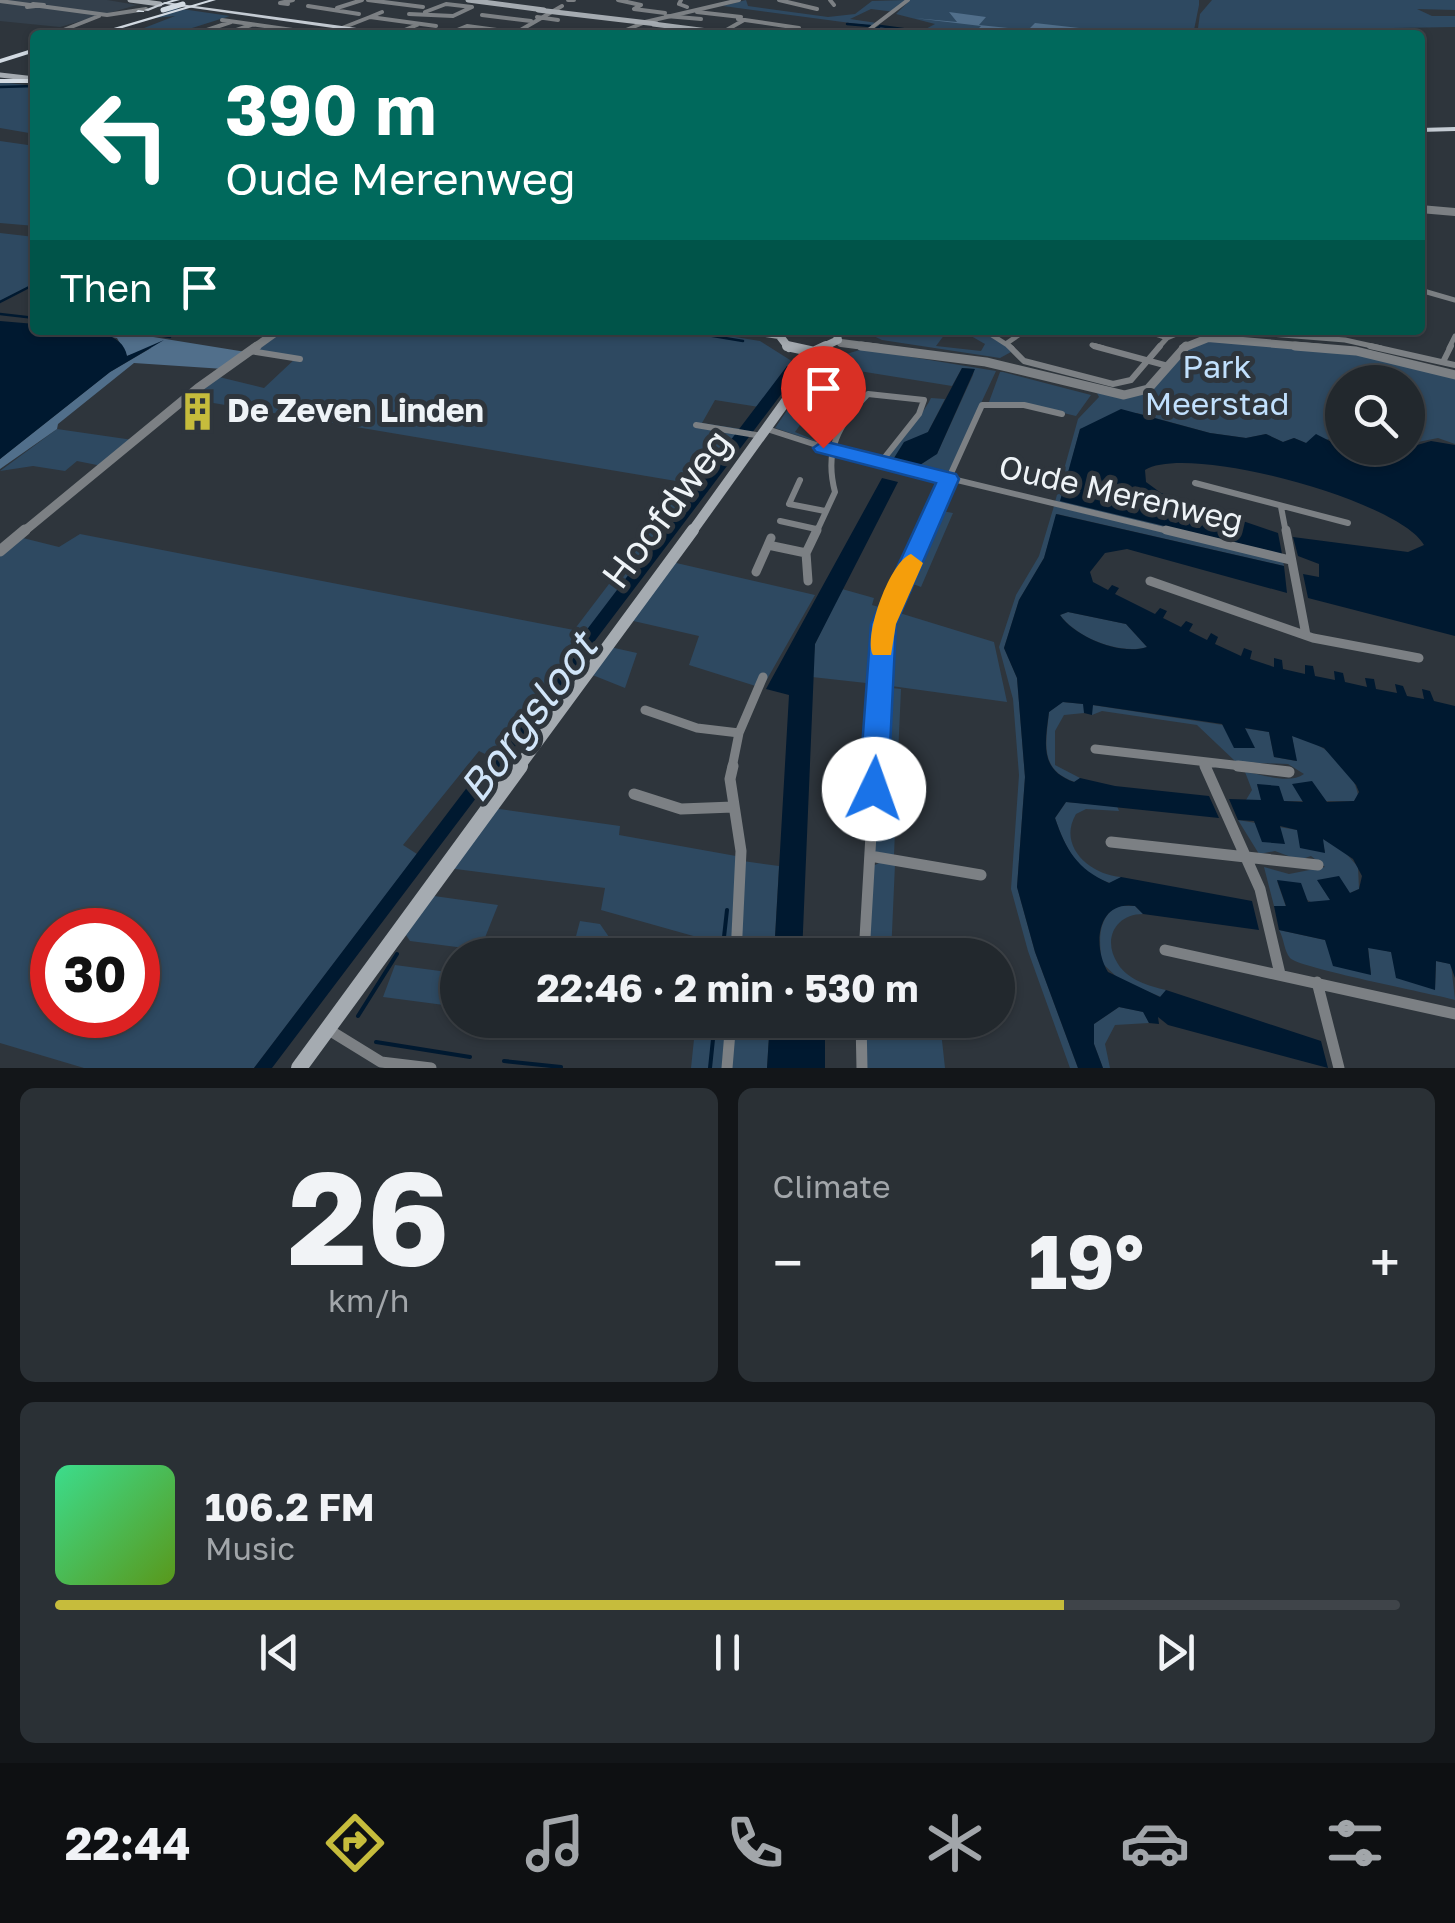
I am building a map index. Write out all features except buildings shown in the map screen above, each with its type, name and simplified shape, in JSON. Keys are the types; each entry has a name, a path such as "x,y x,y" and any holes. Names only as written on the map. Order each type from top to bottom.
{"highway":[{"path":"105,30 214,0"},
{"path":"100,30 153,6 189,5"},
{"path":"100,30 153,6"},
{"path":"0,62 30,53"},
{"path":"1,77 30,80"}],"main road":[{"path":"130,0 153,6 189,5 366,30"},
{"path":"467,2 538,14 563,9 641,24 704,30"},
{"path":"1,77 30,79"},
{"path":"1425,130 1455,129"},
{"path":"781,335 791,350 808,355 830,347 840,336"},
{"name":"Hoofdweg","path":"300,1068 803,376 808,355"}],"street":[{"path":"288,4 280,3 293,0"},
{"path":"333,9 365,0 431,8"},
{"path":"343,27 422,0"},
{"path":"563,9 571,0"},
{"path":"618,0 641,5 634,9 665,13"},
{"path":"680,0 679,4 687,7"},
{"path":"626,30 687,7 713,8 739,0"},
{"path":"779,0 817,9"},
{"path":"869,30 908,0"},
{"path":"0,1 103,14"},
{"path":"409,14 451,16 467,2"},
{"path":"439,3 467,2 480,8"},
{"path":"413,22 446,4"},
{"path":"60,30 103,14 153,6"},
{"path":"308,6 359,14"},
{"path":"697,12 800,28"},
{"path":"482,14 531,20"},
{"path":"516,30 538,14 558,20"},
{"path":"389,19 401,15"},
{"path":"370,17 436,26"},
{"path":"654,17 701,19"},
{"path":"222,20 294,30"},
{"path":"727,30 744,20"},
{"path":"427,30 448,21"},
{"path":"208,30 234,22"},
{"path":"760,28 763,22"},
{"path":"790,26 798,22"},
{"path":"237,30 254,24"},
{"path":"406,30 421,24"},
{"path":"457,30 470,25 496,30"},
{"path":"269,30 275,28"},
{"path":"1425,210 1455,212"},
{"path":"1425,291 1455,300"},
{"path":"0,550 198,388 272,335"},
{"path":"992,335 1024,361 1113,384 1132,380 1167,338 1174,335"},
{"path":"1009,345 1022,335"},
{"path":"1158,335 1167,338"},
{"path":"1266,335 1312,340 1455,371"},
{"path":"1344,335 1346,340"},
{"path":"840,336 986,362 1117,394 1144,391 1187,344 1200,339 1346,340 1443,362 1455,371"},
{"path":"1443,362 1455,336"},
{"path":"1092,345 1166,365"},
{"path":"250,351 300,359"},
{"path":"808,581 806,553 835,492 830,454 846,416 868,394 924,400 920,415 895,438 881,462"},
{"path":"865,938 884,624 982,405 1024,405 1062,414"},
{"name":"Oude Merenweg","path":"696,425 760,433 830,454 881,462 1290,560"},
{"path":"800,480 789,504 825,511"},
{"path":"1194,483 1348,524"},
{"path":"1281,507 1306,635"},
{"path":"780,520 816,529"},
{"path":"756,572 770,542 806,553"},
{"path":"1150,580 1306,635 1418,658"},
{"path":"737,938 741,851 730,779 739,733 763,677"},
{"path":"645,710 697,728 739,733"},
{"path":"1095,749 1289,772"},
{"path":"1205,765 1248,860 1280,974"},
{"path":"634,794 680,808 732,807"},
{"path":"1111,842 1318,865"},
{"path":"870,856 981,875"},
{"path":"1166,950 1455,1014"},
{"path":"1317,982 1338,1064"},
{"path":"329,1030 382,1062 430,1068"},
{"path":"727,1068 729,1038"},
{"path":"862,1038 862,1068"}],"shaded area":[{"path":"0,0 107,0 137,5 60,27 0,21"},
{"path":"949,12 986,17 979,25 1028,30 977,30 981,26 914,18 957,22"},
{"path":"1035,23 1097,30 1028,30"},
{"path":"100,335 141,335 246,352 224,369 134,363 58,424 57,429 0,469 0,459 110,372 151,348 127,356 117,338"}],"green space":[{"path":"746,0 748,6 828,17 855,14 872,1 906,0 895,12 871,9 850,19 877,23 873,26 723,6"},
{"path":"910,0 1199,0 1194,30 924,30 935,24 896,14"},
{"path":"1212,0 1455,0 1455,10 1417,9 1432,16 1455,16 1455,27 1198,30 1200,14"},
{"path":"175,8 230,16 186,30 139,30 175,16 154,18"},
{"path":"879,26 906,30 873,29"},
{"path":"0,82 30,85 30,133 0,128"},
{"path":"0,141 30,145 30,226 0,223"},
{"path":"0,233 30,236 30,286 0,301"},
{"path":"275,335 723,335 760,341 798,365 796,371 787,366 759,407 715,400 702,423 741,429 491,757 479,751 403,845 417,854 254,1068 84,1068 0,1043 0,552 19,537 59,547 80,534 574,630 682,488 682,482 190,399 219,377 264,388 297,357 255,350"},
{"path":"872,335 944,335 936,346 981,351 985,344 969,335 992,335 1011,352 1000,358 882,340"},
{"name":"Park Meerstad","path":"1209,339 1337,350 1405,365 1325,365 1325,440 1306,443 1294,438 1283,442 1266,434 1246,438 1210,433 1137,413 1080,429 1061,501 1282,554 1055,502 1078,419 1099,397 1097,393 1140,394 1188,345"},
{"path":"863,349 996,371 948,474 886,458 931,398 945,399 928,432 903,461 937,454 974,369 962,368 952,386 859,371 821,396 795,432 829,446 775,428 815,370 813,364"},
{"name":"Park Meerstad","path":"1425,369 1455,376 1455,444 1438,438 1425,441"},
{"path":"1000,372 1091,395 1076,416 1026,404 989,402"},
{"path":"57,429 133,440 102,466 77,461 65,471 33,466 0,471"},
{"path":"1054,506 1283,561 1284,566 1057,514 1044,558 1019,600 1004,648 1017,678 1025,777 1017,887 1035,952 1078,1068 1070,1068 1028,951 1011,889 1019,775 1013,699 999,647 1016,595 1039,556"},
{"path":"937,513 953,513 921,587 908,577"},
{"path":"672,562 815,595 762,688 689,665 699,636 629,620"},
{"path":"842,589 874,598 872,605 886,609 879,624 875,684 812,677 815,644"},
{"path":"893,611 994,642 1007,702 884,685 887,624"},
{"path":"1068,612 1126,624 1147,647 1124,649 1100,643 1077,631 1060,615"},
{"path":"610,647 637,653 625,688 590,674"},
{"path":"884,687 901,689 898,756 880,750"},
{"path":"1062,702 1084,704 1084,713 1064,715 1055,731 1055,765 1080,778 1075,782 1055,770 1047,754 1049,712"},
{"path":"1092,705 1269,732 1274,757 1296,761 1292,736 1303,738 1334,756 1350,774 1358,795 1354,801 1284,801 1257,785 1262,800 1246,800 1252,790 1245,772 1283,779 1304,774 1288,764 1236,762 1197,725 1102,711 1092,715"},
{"path":"879,762 898,762 894,855 875,852"},
{"path":"1066,802 1117,806 1119,811 1086,809 1076,814 1071,826 1071,837 1080,857 1098,871 1121,877 1114,884 1083,868 1069,851 1055,818"},
{"path":"492,808 620,826 619,835 736,856 732,938 700,938 601,910 605,888 448,868"},
{"path":"1238,820 1297,830 1325,852 1321,838 1343,850 1358,867 1359,889 1350,893 1318,881 1331,901 1314,904 1277,881 1286,907 1274,906 1264,867 1289,874 1325,867 1311,856 1299,860 1275,851 1259,854"},
{"path":"743,861 779,866 775,938 740,938"},
{"path":"881,862 895,864 892,938 870,938 873,866"},
{"path":"434,896 498,905 485,938 440,938 440,945 410,941 406,935"},
{"path":"1117,906 1135,906 1143,914 1119,923 1111,938 1113,955 1122,970 1133,978 1166,990 1161,997 1120,980 1102,963 1103,924"},
{"path":"580,921 600,924 612,938 576,938"},
{"path":"1279,930 1325,940 1371,974 1368,947 1391,952 1435,990 1436,961 1451,964 1455,1000 1299,962 1288,955"},
{"path":"395,965 440,971 440,1004 383,997"},
{"path":"1119,1007 1144,1012 1149,1023 1115,1025 1105,1044 1110,1068 1103,1068 1094,1044 1094,1024"},
{"path":"694,1038 724,1038 722,1068 691,1068"},
{"path":"733,1038 769,1038 767,1068 731,1068"},
{"path":"866,1038 942,1038 945,1068 866,1068"}],"water":[{"path":"0,321 30,324 30,335 106,335 123,346 127,356 164,340 110,372 0,459"},
{"name":"Borgsloot","path":"787,366 796,367 789,384 272,1068 254,1068"},
{"path":"962,368 975,369 937,454 920,465 894,458 904,442 928,432"},
{"path":"1121,409 1210,433 1246,438 1266,434 1283,442 1294,438 1306,443 1316,434 1325,439 1325,465 1425,465 1425,443 1455,445 1455,636 1308,598 1303,574 1319,577 1319,564 1298,556 1293,537 1408,552 1424,545 1407,528 1337,495 1246,470 1204,464 1169,464 1145,470 1146,482 1161,493 1278,533 1282,554 1060,501 1080,429"},
{"path":"882,478 898,482 815,644 803,938 775,938 789,695 766,689"},
{"path":"1056,514 1284,566 1287,593 1127,549 1105,553 1090,572 1093,582 1108,590 1112,585 1119,588 1115,594 1155,614 1160,608 1167,611 1163,618 1181,627 1186,621 1193,624 1189,631 1207,640 1211,633 1218,637 1215,644 1241,656 1244,648 1252,651 1250,659 1274,667 1274,658 1282,660 1283,669 1305,674 1305,665 1313,666 1315,676 1335,680 1334,671 1343,673 1345,682 1367,687 1365,678 1374,679 1376,689 1397,693 1395,684 1403,686 1407,696 1424,699 1422,689 1430,691 1434,701 1455,706 1455,978 1450,964 1436,961 1435,990 1396,978 1391,952 1368,948 1371,975 1333,966 1325,940 1279,930 1274,906 1286,906 1277,880 1301,883 1308,902 1330,900 1317,880 1339,876 1350,893 1359,889 1362,876 1353,859 1323,839 1325,853 1300,848 1297,830 1280,826 1285,844 1262,842 1254,821 1238,820 1229,799 1261,800 1257,784 1279,786 1284,801 1303,802 1292,784 1312,781 1327,802 1354,801 1359,792 1356,785 1324,748 1292,736 1297,761 1274,757 1269,732 1245,728 1255,748 1234,748 1222,724 1093,705 1092,715 1084,713 1083,704 1063,702 1049,712 1046,745 1050,763 1063,777 1074,782 1080,778 1115,786 1209,796 1219,818 1066,802 1055,818 1074,857 1109,883 1121,877 1252,901 1259,930 1143,914 1135,906 1122,906 1112,910 1101,927 1100,950 1108,972 1160,997 1166,990 1321,1041 1328,1068 1168,1025 1158,1017 1159,1024 1149,1023 1143,1012 1119,1007 1094,1024 1094,1044 1103,1068 1078,1068 1035,952 1017,887 1025,777 1017,678 1004,648 1019,600 1044,558","holes":["1068,612 1126,624 1147,647 1125,649 1099,643 1076,631 1060,615"]},
{"path":"769,1038 825,1038 825,1068 767,1068"}],"waterway":[{"path":"847,24 870,26"},
{"path":"880,26 910,30"},
{"path":"874,30 879,27"},
{"path":"0,87 30,86"},
{"path":"0,302 30,287"},
{"path":"0,314 30,317"},
{"path":"157,335 170,337"},
{"path":"707,335 743,341"},
{"path":"724,938 727,910"},
{"path":"358,1016 397,954"},
{"path":"710,1068 713,1038"},
{"path":"376,1042 470,1057"},
{"path":"504,1061 561,1067"}],"slow traffic":[{"path":"882,648 884,624 911,563"}],"place":[{"name":"De Zeven Linden","path":"197,411"}],"route":[{"path":"823,448 949,479 884,624 874,789"}]}
